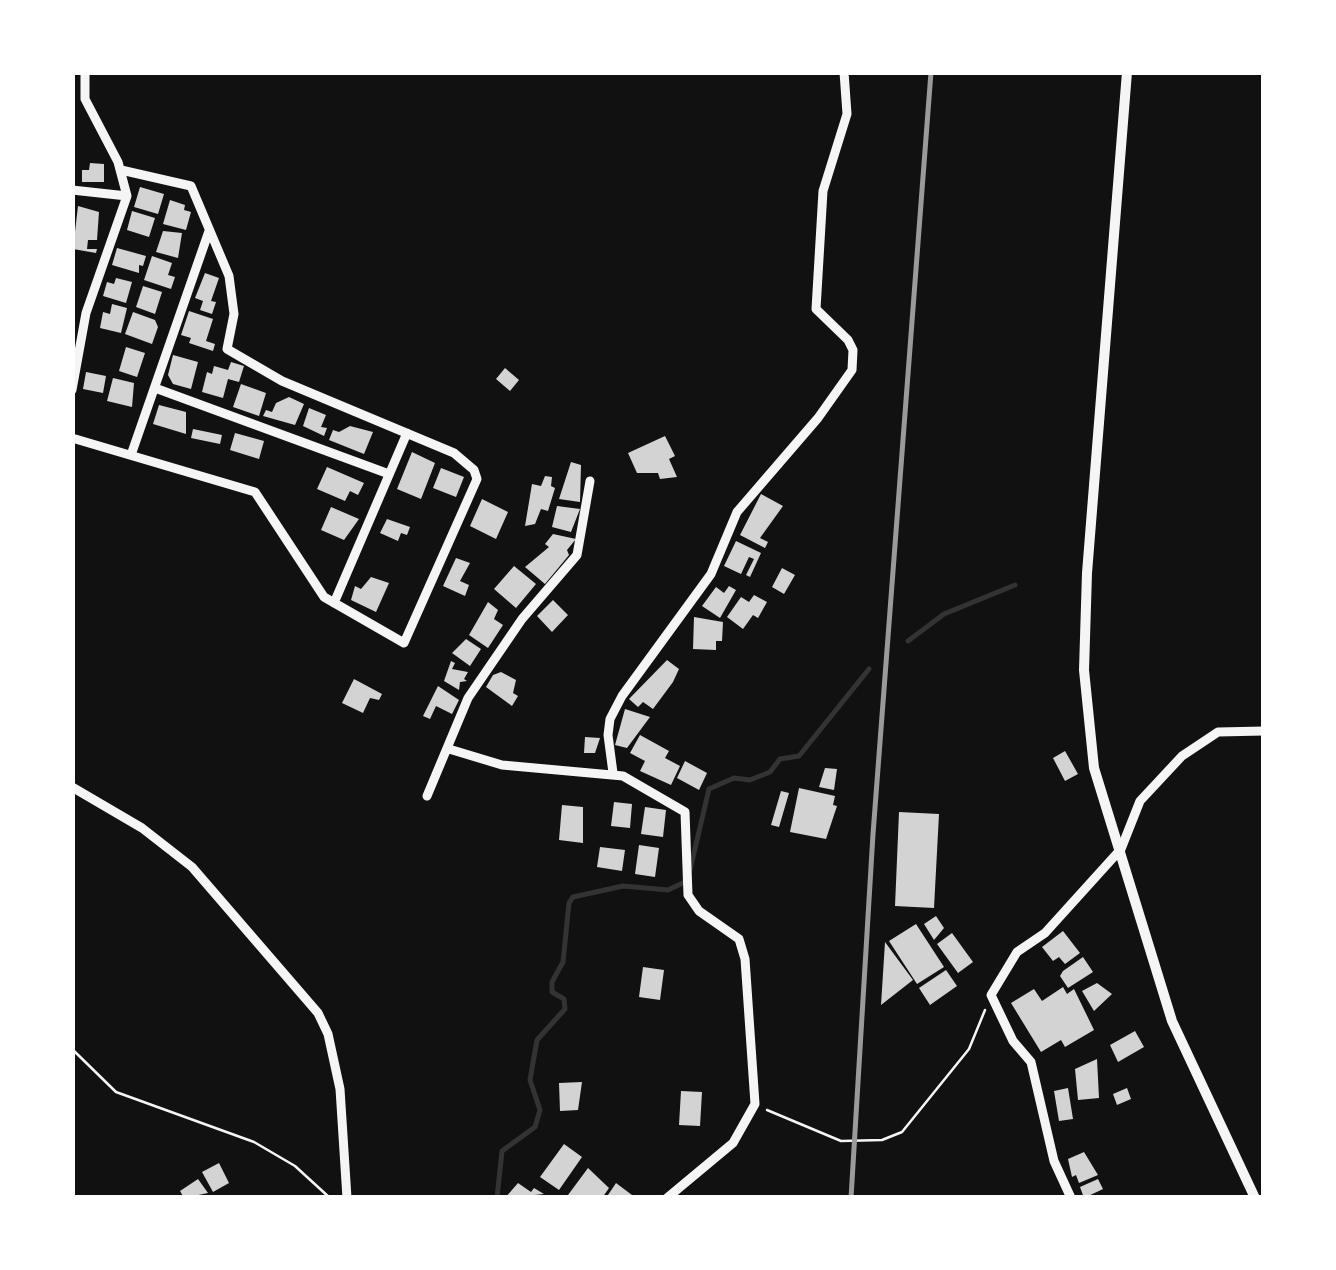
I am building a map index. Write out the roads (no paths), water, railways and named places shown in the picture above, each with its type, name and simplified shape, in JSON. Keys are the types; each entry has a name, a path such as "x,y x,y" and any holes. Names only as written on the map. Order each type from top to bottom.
{"street":[{"path":"72,390 86,313 128,196 121,170 85,98 85,72"},
{"path":"614,773 608,735 610,719 622,696 711,574 737,512 818,418 852,370 848,340 816,309 823,191 847,114 844,72"},
{"path":"1127,72 1086,573 1084,670 1094,768 1172,1021 1254,1198"},
{"path":"72,98 85,98"},
{"path":"72,438 255,492 324,597 404,643 477,478 474,470 454,453 282,381 227,348 234,314 229,276 190,186 121,170"},
{"path":"72,190 128,196"},
{"path":"131,455 209,230"},
{"path":"72,311 86,313"},
{"path":"155,388 389,474"},
{"path":"334,603 406,433"},
{"path":"427,796 468,698 522,619 577,555 590,482"},
{"path":"1070,1198 1054,1161 1031,1062 1013,1041 991,995 1017,952 1045,933 1120,849 1140,801 1196,744 1218,732 1264,732"},
{"path":"449,749 502,765 614,773 685,812 688,896 699,911 739,940 748,988 755,1104 733,1143 667,1198"},
{"path":"72,786 142,828 192,868 318,1013 328,1034 340,1089 347,1198"}],"waterway":[{"path":"908,641 944,614 1015,585"},
{"path":"690,870 709,789 734,778 750,780 770,772 780,759 799,756 869,669"},
{"path":"497,1198 502,1151 535,1127 540,1110 530,1080 537,1040 565,1009 564,999 552,992 552,982 563,962 569,903 573,897 623,886 668,890 687,881"}],"railway":[{"path":"851,1198 873,834 931,72"}]}
